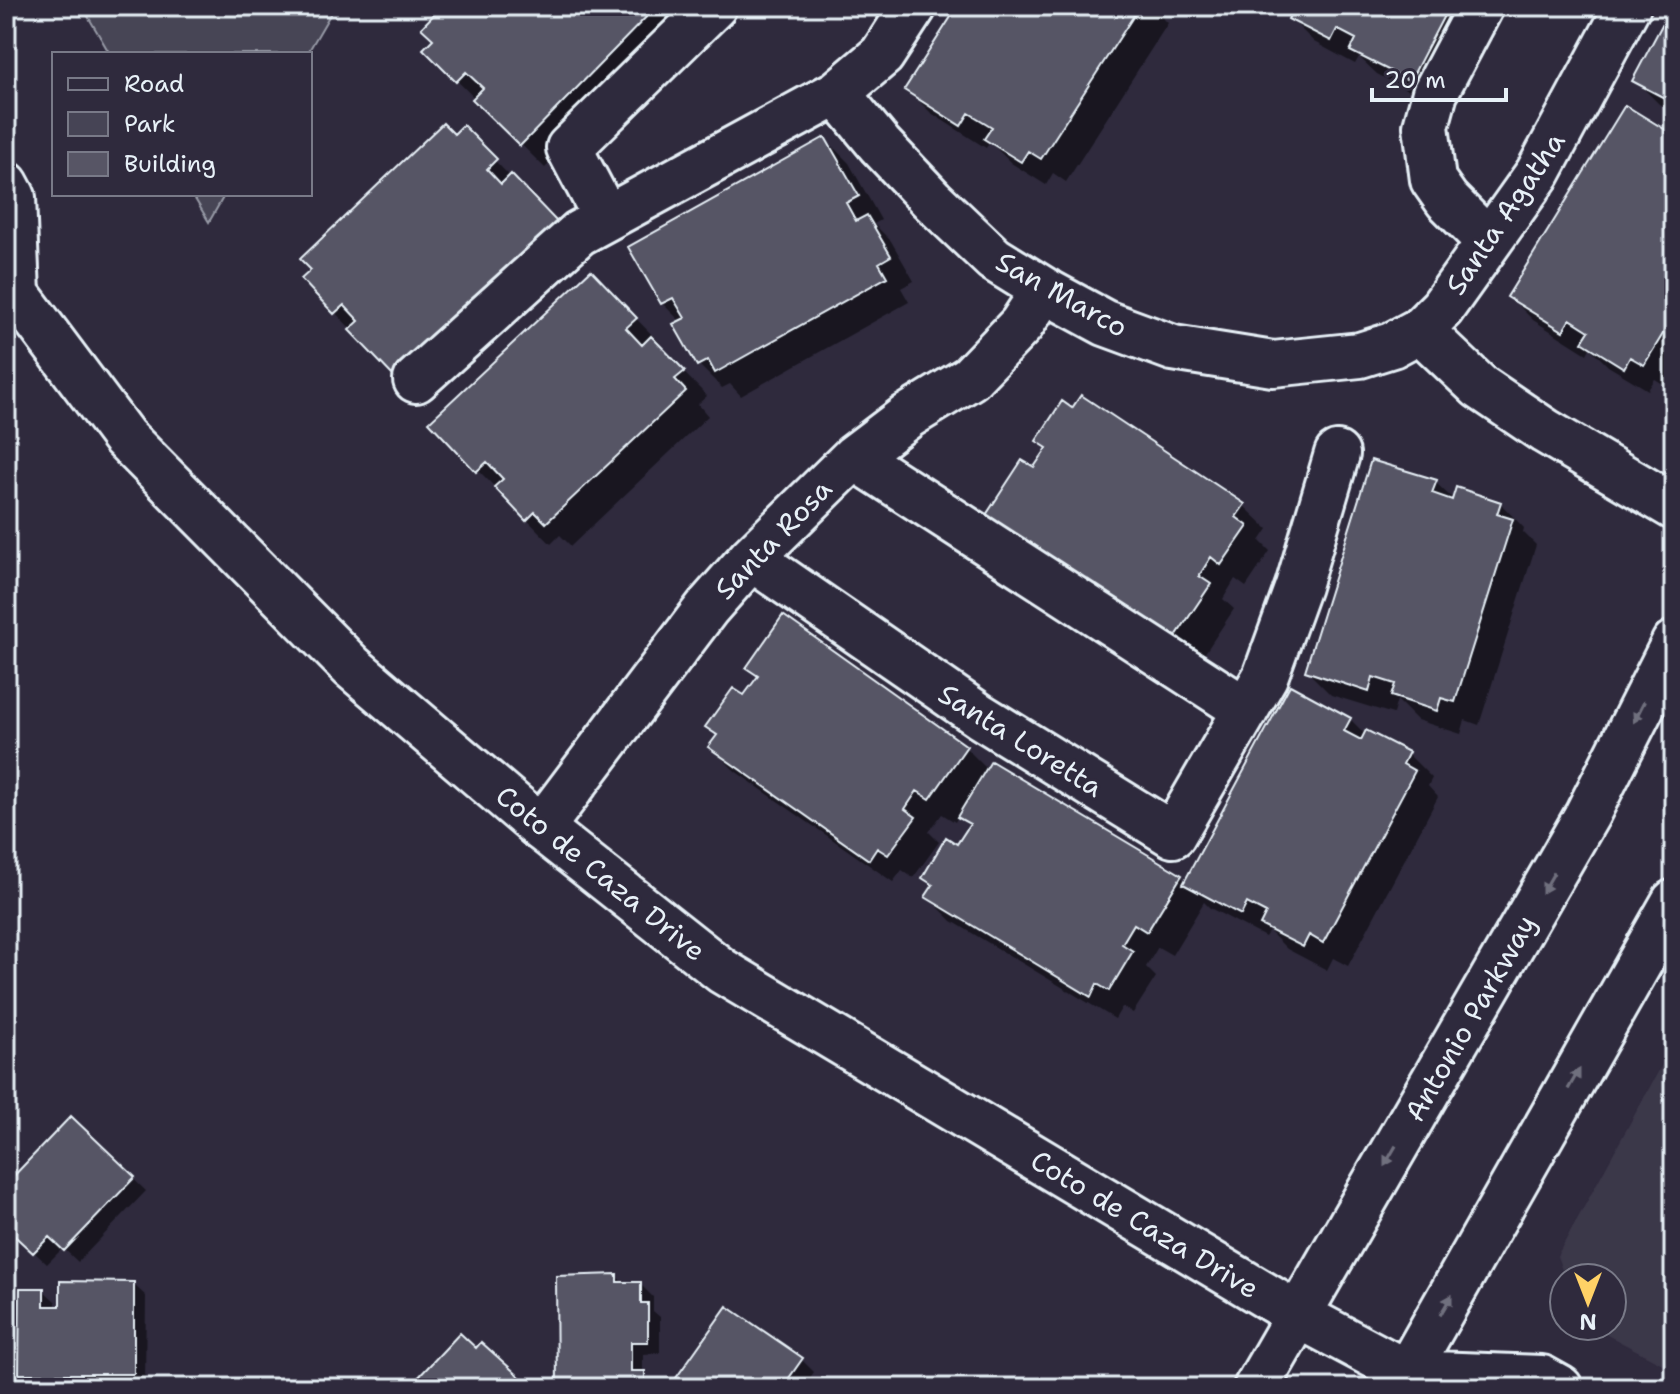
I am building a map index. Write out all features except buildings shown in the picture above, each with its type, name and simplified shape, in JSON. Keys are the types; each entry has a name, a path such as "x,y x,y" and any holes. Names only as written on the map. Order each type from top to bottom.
{"street":[{"path":"606,218 569,148 714,6"},
{"path":"416,380 579,233 837,93 882,55 914,6"},
{"path":"1481,6 1435,93 1426,126 1433,180 1447,200 1489,242"},
{"name":"Santa Agatha","path":"1420,330 1442,308 1538,173 1628,6"},
{"name":"San Marco","path":"837,93 932,200 994,259 1105,323 1173,348 1273,364 1360,355 1392,345 1420,330"},
{"name":"Coto de Caza Drive","path":"6,184 13,197 11,292 124,437 352,667 541,828 722,971 1409,1383"},
{"name":"Santa Rosa","path":"541,828 707,608 751,558 854,457 908,416 970,378 1021,325 1044,290"},
{"path":"1420,330 1480,387 1545,431 1674,507"},
{"name":"Santa Loretta","path":"751,558 980,716 1173,835 1265,677 1280,641 1337,454"},
{"path":"854,457 1246,710"},
{"name":"Antonio Parkway","path":"1256,1388 1587,815 1674,643"},
{"path":"1409,1383 1674,902"},
{"path":"1409,1383 1542,1378 1560,1388"}],"shaded area":[{"path":"1674,1043 1674,1370 1621,1342 1628,1342 1628,1262 1559,1262 1557,1256"}],"green space":[{"path":"82,6 335,6 308,52 109,52"},
{"path":"193,196 224,196 209,222"}]}
